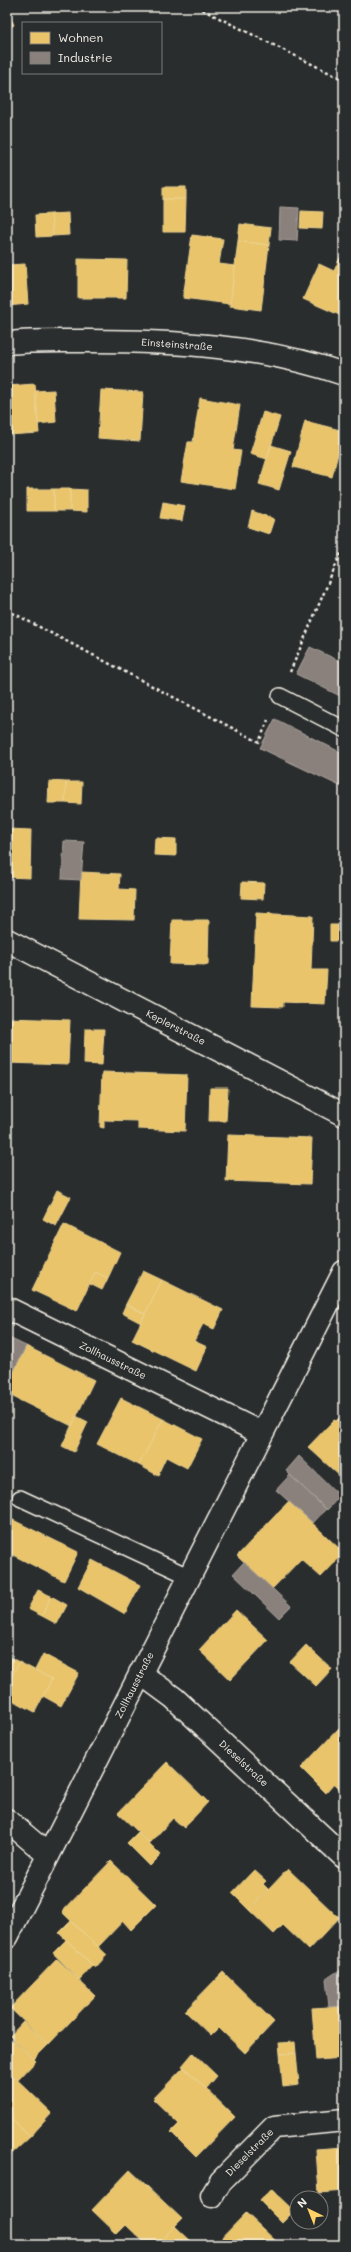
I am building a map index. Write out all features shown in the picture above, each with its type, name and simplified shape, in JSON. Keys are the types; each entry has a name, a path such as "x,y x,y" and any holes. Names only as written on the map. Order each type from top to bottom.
{"street":[{"name":"Einsteinstraße","path":"7,343 25,341 113,341 192,344 255,352 324,367 344,374"},
{"name":"Keplerstraße","path":"7,940 344,1115"},
{"name":"Zollhausstraße","path":"7,1937 344,1272"},
{"name":"Zollhausstraße","path":"7,1308 262,1434"},
{"name":"Dieselstraße","path":"140,1673 174,1698 344,1857"},
{"path":"7,1820 48,1854"},
{"name":"Dieselstraße","path":"212,2196 221,2180 274,2127 344,2120"}],"lane":[{"path":"280,696 344,729"},
{"path":"20,1498 190,1577"}],"path":[{"path":"197,7 344,80"},
{"path":"7,610 259,742 344,546"}],"building: Wohnen":[{"path":"7,11 14,25 7,29"},
{"path":"7,65 11,78 7,79"},
{"path":"163,187 186,187 186,199 163,199"},
{"path":"163,199 186,199 185,232 163,232"},
{"path":"301,211 323,212 322,229 300,228"},
{"path":"68,213 69,235 53,236 51,214"},
{"path":"51,214 53,236 36,237 35,215"},
{"path":"240,224 271,228 269,245 238,241"},
{"path":"192,235 223,239 219,264 235,266 230,304 183,298"},
{"path":"238,241 269,245 261,310 230,306"},
{"path":"343,251 344,317 303,299 319,264 334,271"},
{"path":"78,259 127,260 126,298 78,298"},
{"path":"25,264 28,304 7,306 7,265"},
{"path":"35,384 39,433 7,435 7,386"},
{"path":"54,390 56,422 38,424 35,391"},
{"path":"101,390 143,392 140,441 98,438"},
{"path":"200,398 240,405 233,450 241,451 235,489 181,481 188,442 193,442"},
{"path":"263,412 280,417 267,459 250,454"},
{"path":"305,421 344,431 332,477 293,467"},
{"path":"271,445 291,451 279,490 259,484"},
{"path":"27,489 54,489 54,511 27,511"},
{"path":"54,489 70,489 70,511 54,511"},
{"path":"70,489 87,490 87,512 70,511"},
{"path":"163,502 185,506 182,521 160,518"},
{"path":"252,511 274,519 269,534 248,527"},
{"path":"49,781 66,782 65,803 48,803"},
{"path":"66,782 82,782 81,804 65,803"},
{"path":"7,829 31,830 30,878 7,877"},
{"path":"155,838 176,839 176,856 154,855"},
{"path":"81,872 120,874 119,889 135,890 134,920 79,919"},
{"path":"242,882 264,883 263,899 241,898"},
{"path":"256,913 313,916 311,970 327,970 325,1004 283,1002 283,1007 252,1006"},
{"path":"172,920 209,920 208,965 170,964"},
{"path":"330,925 344,925 344,941 330,941"},
{"path":"7,1018 70,1020 68,1065 7,1063"},
{"path":"85,1029 104,1029 102,1065 84,1064"},
{"path":"102,1072 187,1075 185,1131 138,1129 138,1121 104,1120 104,1128 100,1127"},
{"path":"210,1088 228,1088 226,1121 209,1121"},
{"path":"228,1135 312,1138 310,1184 226,1181"},
{"path":"57,1190 71,1197 56,1226 43,1219"},
{"path":"64,1224 120,1252 108,1278 95,1272 77,1311 32,1290"},
{"path":"143,1271 162,1280 145,1314 126,1304"},
{"path":"95,1272 108,1278 102,1290 90,1284"},
{"path":"162,1280 223,1310 214,1329 203,1324 194,1341 207,1347 196,1371 132,1340"},
{"path":"126,1304 145,1314 141,1323 122,1313"},
{"path":"26,1346 94,1380 72,1426 7,1394 7,1385"},
{"path":"121,1398 163,1419 139,1465 97,1444"},
{"path":"344,1413 344,1477 342,1478 308,1447 334,1420 336,1421"},
{"path":"76,1416 88,1422 74,1452 62,1446"},
{"path":"163,1419 202,1439 187,1468 166,1457 159,1472 159,1476 139,1465"},
{"path":"289,1501 344,1553 321,1577 301,1559 272,1589 237,1556"},
{"path":"7,1517 78,1552 64,1581 7,1552"},
{"path":"92,1560 140,1585 125,1614 78,1587"},
{"path":"38,1590 51,1596 42,1616 28,1609"},
{"path":"51,1596 67,1605 57,1624 42,1616"},
{"path":"236,1610 268,1640 230,1680 199,1650"},
{"path":"306,1645 332,1669 316,1686 290,1662"},
{"path":"43,1654 79,1673 61,1706 43,1696 52,1679 35,1670"},
{"path":"7,1656 19,1662 7,1686"},
{"path":"19,1662 52,1679 35,1712 7,1697 7,1686"},
{"path":"340,1727 344,1731 344,1794 334,1784 326,1793 301,1768"},
{"path":"167,1762 208,1802 184,1828 173,1818 150,1843 118,1813"},
{"path":"138,1832 161,1855 150,1866 127,1843"},
{"path":"111,1861 156,1905 131,1930 123,1921 98,1947 62,1912"},
{"path":"288,1869 339,1918 309,1950 283,1925 274,1934 249,1910"},
{"path":"254,1870 266,1881 263,1884 268,1889 249,1910 232,1893"},
{"path":"71,1921 107,1955 95,1968 59,1933"},
{"path":"66,1940 93,1965 79,1980 53,1953"},
{"path":"57,1959 95,1996 48,2045 10,2008"},
{"path":"223,1972 274,2022 245,2053 219,2028 211,2036 185,2011"},
{"path":"344,2006 344,2058 316,2060 312,2008"},
{"path":"23,2022 48,2045 34,2059 10,2036"},
{"path":"13,2040 36,2061 18,2080 7,2070 7,2047"},
{"path":"295,2042 296,2053 280,2054 279,2043"},
{"path":"193,2053 217,2076 206,2089 182,2066"},
{"path":"296,2053 299,2085 283,2087 280,2054"},
{"path":"184,2067 235,2117 196,2157 171,2132 179,2124 153,2099"},
{"path":"7,2070 52,2113 30,2137 7,2115"},
{"path":"7,2115 30,2137 7,2158"},
{"path":"344,2147 344,2191 329,2192 329,2190 319,2190 316,2149"},
{"path":"130,2170 182,2219 156,2245 147,2245 126,2225 117,2234 92,2210"},
{"path":"271,2189 289,2206 289,2216 282,2223 260,2201"},
{"path":"246,2213 280,2245 215,2245"},
{"path":"175,2226 195,2245 156,2245"}],"building: Industrie":[{"path":"280,207 299,208 297,241 279,240"},
{"path":"310,647 344,663 344,698 296,674"},
{"path":"275,719 344,754 344,788 260,748"},
{"path":"64,841 84,842 81,880 62,879"},
{"path":"7,1337 26,1346 7,1385"},
{"path":"299,1456 340,1496 327,1510 286,1471"},
{"path":"290,1475 326,1509 313,1523 276,1490"},
{"path":"244,1562 291,1606 279,1618 233,1574"},
{"path":"344,1967 344,2006 329,2007 326,1979"}]}
